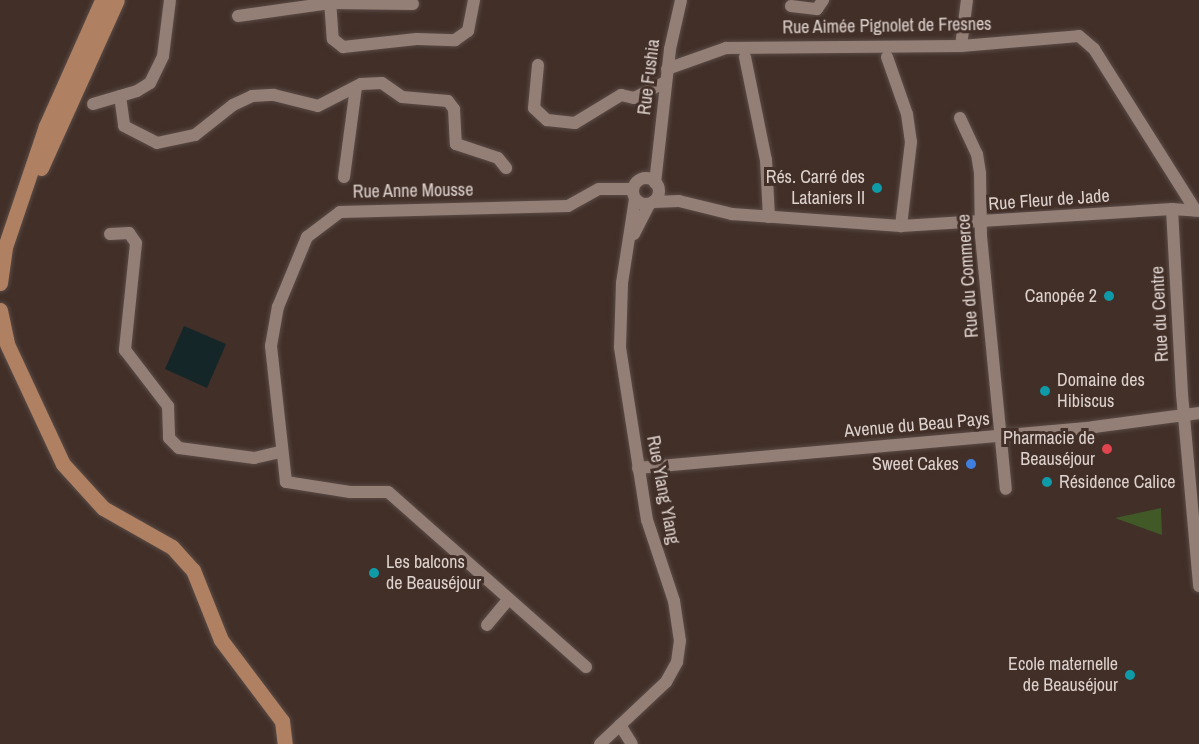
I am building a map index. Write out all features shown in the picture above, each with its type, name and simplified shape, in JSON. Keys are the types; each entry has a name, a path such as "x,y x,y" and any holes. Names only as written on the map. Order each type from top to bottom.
{"main road":[{"path":"0,283 5,247 46,126 102,0"},
{"path":"5,247 117,0"},
{"path":"0,310 7,344 48,440 63,464 103,508 172,548 193,570 221,640 282,721 285,744"}],"street":[{"path":"93,104 120,96 150,83 158,70 170,0"},
{"path":"330,2 333,39 343,47 463,37 474,0"},
{"name":"Rue Fushia","path":"652,183 668,69 681,0"},
{"path":"791,6 817,9 823,0"},
{"path":"961,46 967,0"},
{"path":"238,16 330,2 413,4"},
{"name":"Rue Aimée Pignolet de Fresnes","path":"668,69 726,48 961,46 1068,36 1088,41 1198,211"},
{"path":"745,57 766,160 769,217"},
{"path":"887,57 907,114 911,142 901,226"},
{"path":"537,64 534,108 547,120 575,123 621,95 634,98 666,82"},
{"path":"120,96 124,126 158,143 195,135 233,105 252,96 274,94 318,106 366,82 382,83 402,98 448,101 454,109 456,144 498,158 506,168"},
{"path":"344,177 356,87"},
{"name":"Rue du Commerce","path":"960,118 977,154 999,436 1006,489"},
{"path":"634,194 652,183"},
{"name":"Rue Fleur de Jade","path":"652,183 679,201"},
{"name":"Rue Ylang Ylang","path":"628,246 651,203 652,183"},
{"name":"Rue Anne Mousse","path":"508,600 388,492 350,492 286,482 280,452 271,372 274,324 288,278 315,227 344,210 568,206 599,189 634,194 651,203"},
{"name":"Rue Ylang Ylang","path":"600,744 666,682 677,662 680,641 674,601 647,519 620,347 619,316 634,194"},
{"name":"Rue Fleur de Jade","path":"651,203 679,201 732,214 901,226 1172,209 1198,211"},
{"name":"Rue du Centre","path":"1172,209 1184,416 1199,586"},
{"path":"110,234 129,232 136,243 125,350 168,406 169,438 179,448 254,458 280,452"},
{"name":"Avenue du Beau Pays","path":"638,468 999,436 1199,413"},
{"path":"487,625 508,600 586,667"},
{"path":"620,725 632,744"}],"green space":[{"path":"1161,508 1162,535 1115,518"}],"shaded area":[{"path":"184,326 226,344 207,388 165,369"}],"place":[{"name":"Rés. Carré des Lataniers II","path":"877,188"},
{"name":"Canopée 2","path":"1109,296"},
{"name":"Domaine des Hibiscus","path":"1045,391"},
{"name":"Pharmacie de Beauséjour","path":"1107,449"},
{"name":"Sweet Cakes","path":"971,464"},
{"name":"Résidence Calice","path":"1047,482"},
{"name":"Les balcons de Beauséjour","path":"374,573"},
{"name":"Ecole maternelle de Beauséjour","path":"1130,675"}]}
